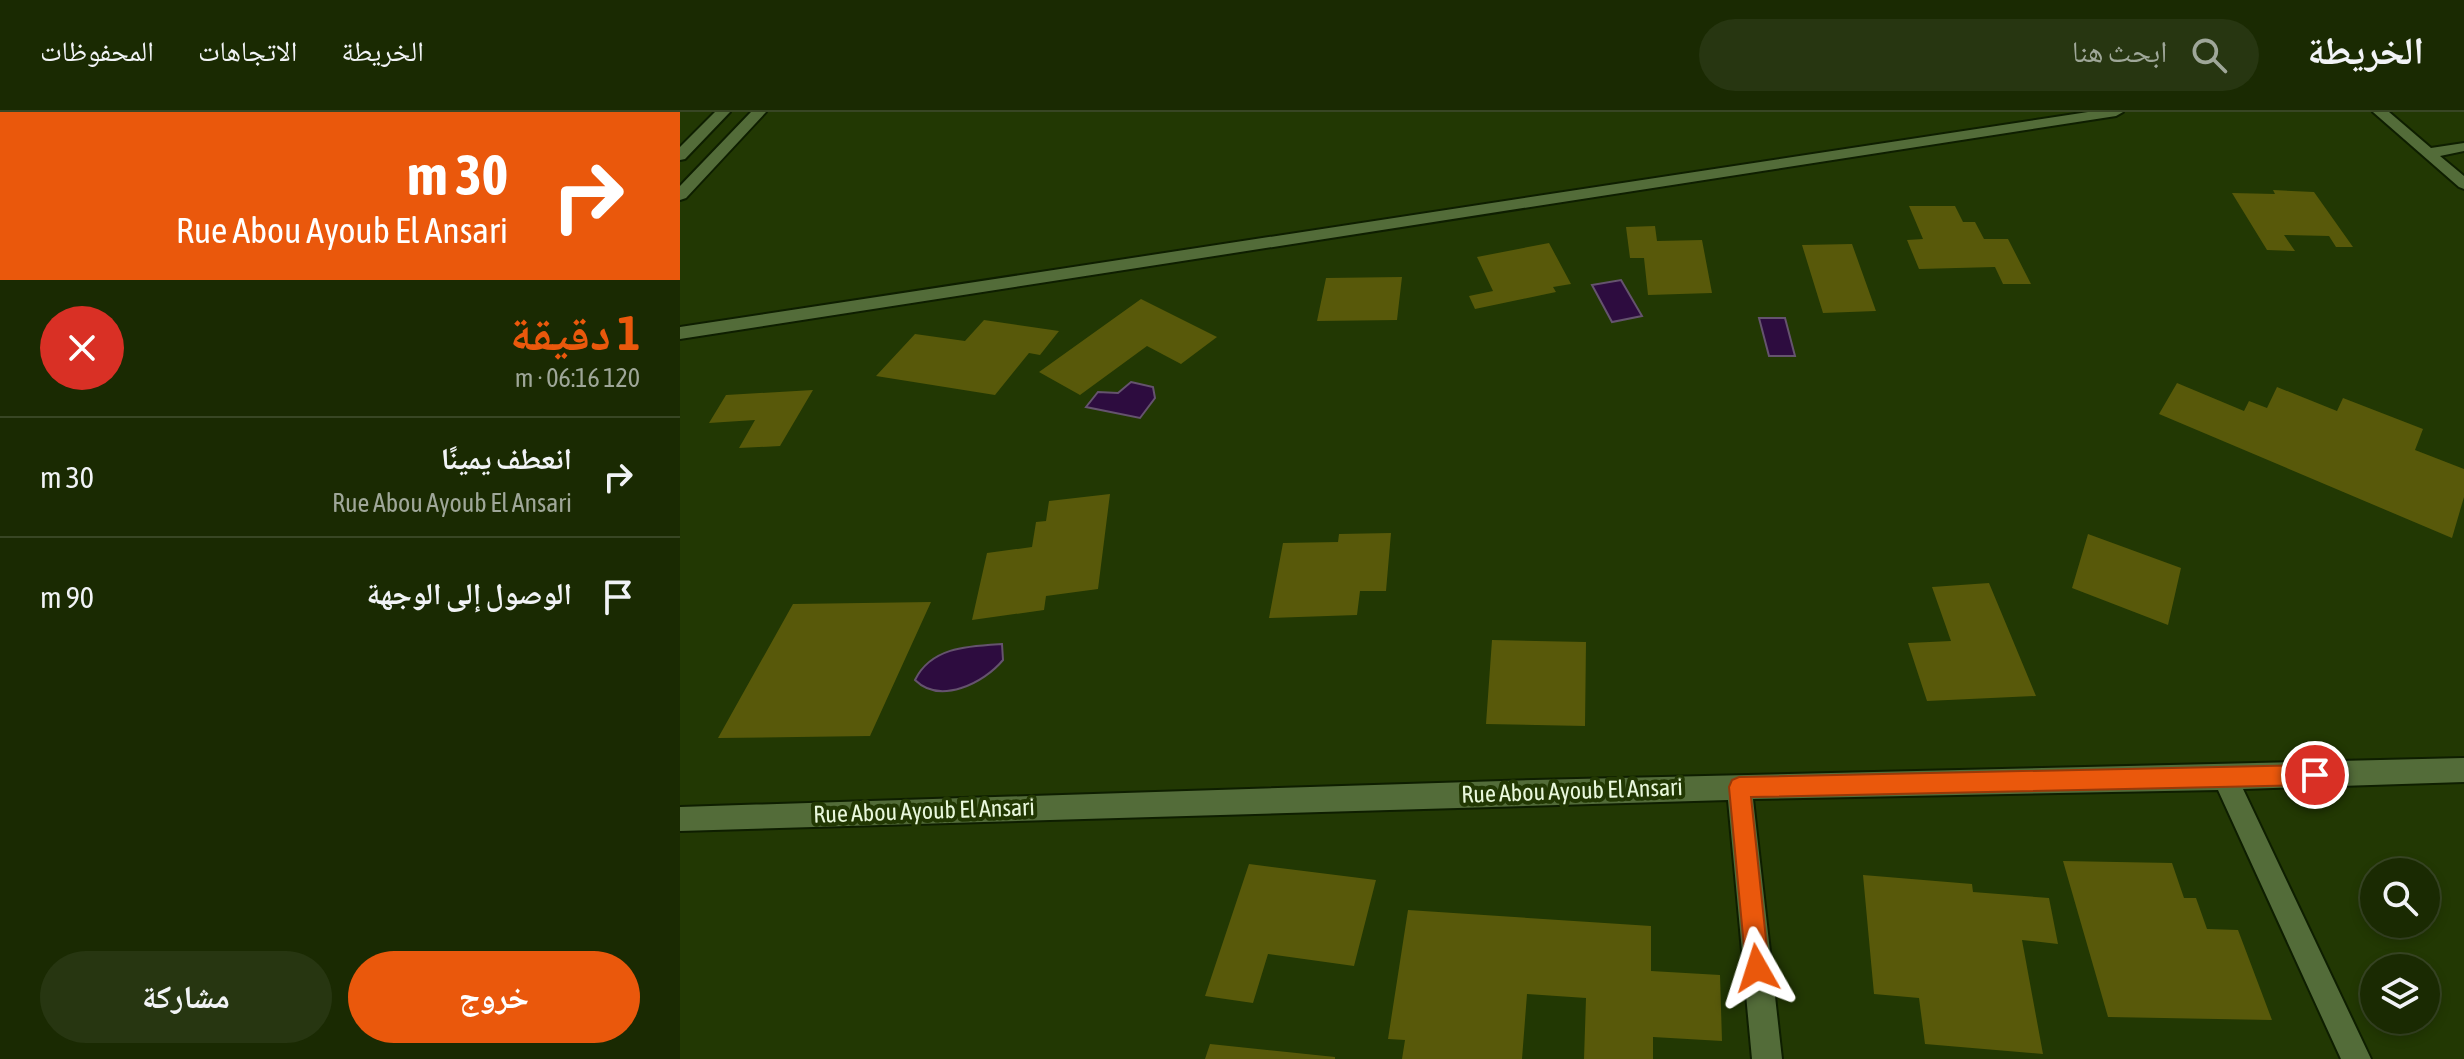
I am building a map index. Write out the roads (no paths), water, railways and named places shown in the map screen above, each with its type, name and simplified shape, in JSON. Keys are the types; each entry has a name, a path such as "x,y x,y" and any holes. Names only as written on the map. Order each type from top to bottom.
{"street":[{"path":"680,156 723,112"},
{"path":"680,195 759,112"},
{"path":"680,333 2116,112"},
{"path":"2380,112 2464,184"},
{"path":"2431,153 2464,147"},
{"name":"Rue Abou Ayoub El Ansari","path":"680,819 1739,787 2464,770"},
{"path":"2225,778 2356,1059"},
{"path":"1739,787 1767,1059"}]}
